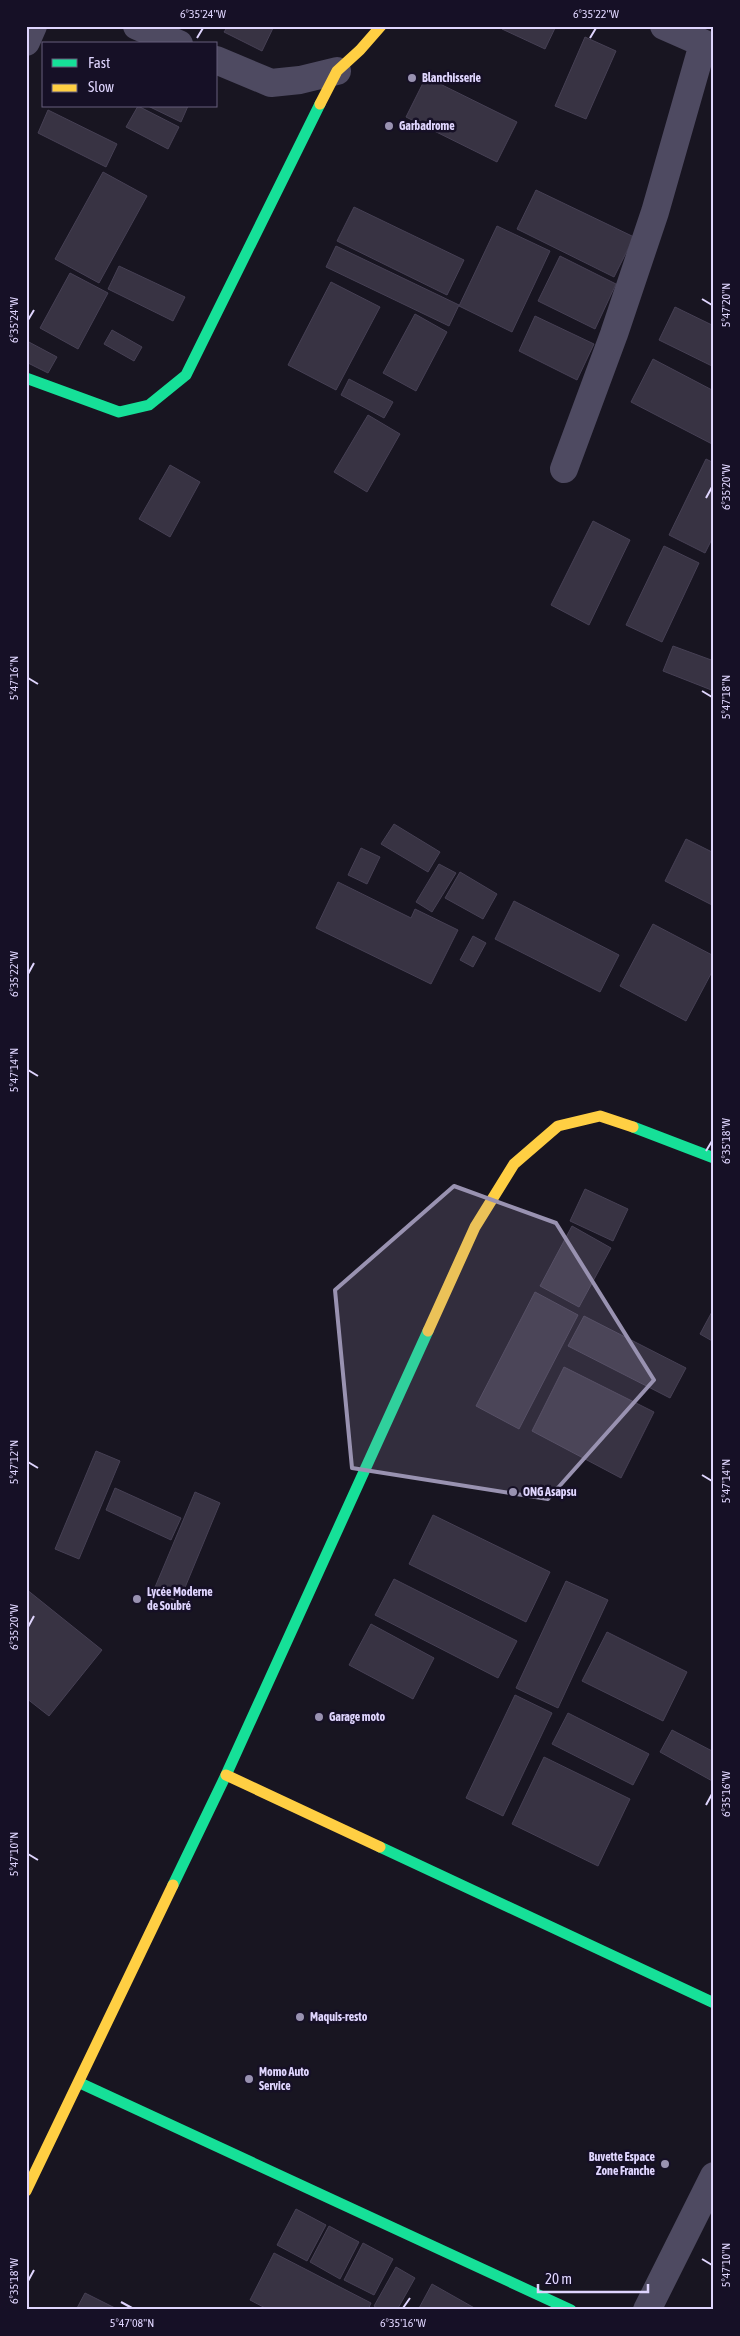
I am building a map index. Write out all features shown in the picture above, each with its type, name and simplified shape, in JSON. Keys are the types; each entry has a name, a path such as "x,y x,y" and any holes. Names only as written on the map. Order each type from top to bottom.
{"street":[{"path":"26,42 33,26"},
{"path":"138,26 174,42"},
{"path":"26,378 119,412 136,411 153,405 186,375 337,71 360,50 381,26"},
{"path":"564,469 614,334 708,46 664,26"},
{"path":"218,61 271,83 300,80 337,71"},
{"path":"26,2191 226,1775 475,1227 514,1164 558,1126 600,1116 650,1132 714,1158"},
{"path":"226,1775 714,2003"},
{"path":"80,2082 571,2310"},
{"path":"647,2310 714,2176"}],"highlighted area":[{"path":"454,1186 556,1223 654,1380 548,1499 352,1468 335,1290"}],"building":[{"path":"228,26 274,26 262,51 224,32"},
{"path":"504,26 556,26 545,49 502,29"},
{"path":"585,37 616,51 586,119 555,106"},
{"path":"426,77 517,122 497,162 406,117"},
{"path":"137,108 142,108 179,127 168,149 126,127"},
{"path":"152,108 187,108 181,122"},
{"path":"48,110 117,144 106,167 38,133"},
{"path":"103,172 147,196 99,283 55,259"},
{"path":"536,190 634,237 614,277 517,229"},
{"path":"354,207 464,260 447,295 337,241"},
{"path":"497,226 550,251 512,332 459,306"},
{"path":"336,246 459,305 449,326 326,267"},
{"path":"560,256 616,284 595,329 538,301"},
{"path":"119,266 185,297 173,321 108,289"},
{"path":"70,273 108,293 78,349 40,328"},
{"path":"331,282 380,307 336,390 288,365"},
{"path":"675,307 714,326 714,367 659,340"},
{"path":"415,314 447,332 416,391 383,373"},
{"path":"535,316 594,344 577,380 519,351"},
{"path":"112,330 142,347 134,361 104,344"},
{"path":"27,341 57,357 48,373 26,362"},
{"path":"653,359 714,391 714,445 631,402"},
{"path":"349,379 393,402 384,418 341,395"},
{"path":"368,415 400,434 367,492 334,472"},
{"path":"706,459 714,463 714,535 705,553 669,535"},
{"path":"170,465 200,482 170,537 139,519"},
{"path":"593,521 630,540 589,625 551,605"},
{"path":"664,546 699,563 662,642 626,625"},
{"path":"673,646 714,661 714,691 663,671"},
{"path":"394,824 440,852 428,872 381,844"},
{"path":"686,839 714,853 714,906 665,881"},
{"path":"361,848 380,857 367,884 348,875"},
{"path":"439,864 456,873 432,912 416,902"},
{"path":"460,872 497,894 483,919 445,898"},
{"path":"338,882 411,918 415,909 458,930 431,984 316,928"},
{"path":"514,901 619,955 600,992 495,939"},
{"path":"653,924 714,956 714,968 686,1021 620,986"},
{"path":"473,936 486,943 473,967 460,960"},
{"path":"585,1189 628,1209 613,1241 570,1221"},
{"path":"572,1226 611,1248 579,1307 540,1286"},
{"path":"535,1292 578,1315 519,1429 476,1406"},
{"path":"714,1308 714,1342 700,1334"},
{"path":"584,1316 686,1368 670,1398 568,1346"},
{"path":"564,1367 654,1412 621,1478 532,1431"},
{"path":"96,1451 120,1461 79,1559 55,1549"},
{"path":"115,1488 181,1518 171,1540 106,1510"},
{"path":"195,1492 220,1503 179,1602 153,1592"},
{"path":"433,1515 550,1572 526,1622 409,1564"},
{"path":"394,1579 517,1641 498,1678 375,1615"},
{"path":"566,1581 608,1600 558,1708 516,1688"},
{"path":"26,1589 102,1650 49,1716 26,1698"},
{"path":"371,1624 434,1658 413,1699 349,1665"},
{"path":"607,1632 687,1672 663,1721 582,1681"},
{"path":"515,1695 552,1713 503,1816 466,1798"},
{"path":"568,1713 649,1754 633,1785 552,1744"},
{"path":"672,1730 714,1752 714,1782 660,1752"},
{"path":"544,1757 630,1799 598,1866 512,1824"},
{"path":"296,2209 326,2225 307,2261 277,2245"},
{"path":"329,2226 359,2242 340,2279 310,2262"},
{"path":"363,2243 393,2259 374,2295 344,2280"},
{"path":"274,2253 371,2303 368,2310 269,2310 250,2300"},
{"path":"396,2267 415,2278 397,2310 380,2310 374,2306"},
{"path":"432,2284 478,2310 418,2310"},
{"path":"85,2293 119,2310 76,2310"}],"traffic: fast":[{"path":"26,378 119,412 149,405 186,375 320,104"},
{"path":"633,1127 714,1158"},
{"path":"173,1885 226,1775 428,1331"},
{"path":"380,1847 714,2003"},
{"path":"80,2083 571,2310"}],"traffic: slow":[{"path":"320,104 337,71 360,50 381,26"},
{"path":"428,1331 475,1227 514,1164 558,1126 600,1116 633,1127"},
{"path":"226,1775 380,1847"},
{"path":"26,2191 173,1885"}],"place":[{"name":"Blanchisserie","path":"412,78"},
{"name":"Garbadrome","path":"389,126"},
{"name":"ONG Asapsu","path":"513,1492"},
{"name":"Lycée Moderne de Soubré","path":"137,1599"},
{"name":"Garage moto","path":"319,1717"},
{"name":"Maquis-resto","path":"300,2017"},
{"name":"Momo Auto Service","path":"249,2079"},
{"name":"Buvette Espace Zone Franche","path":"665,2164"}]}
